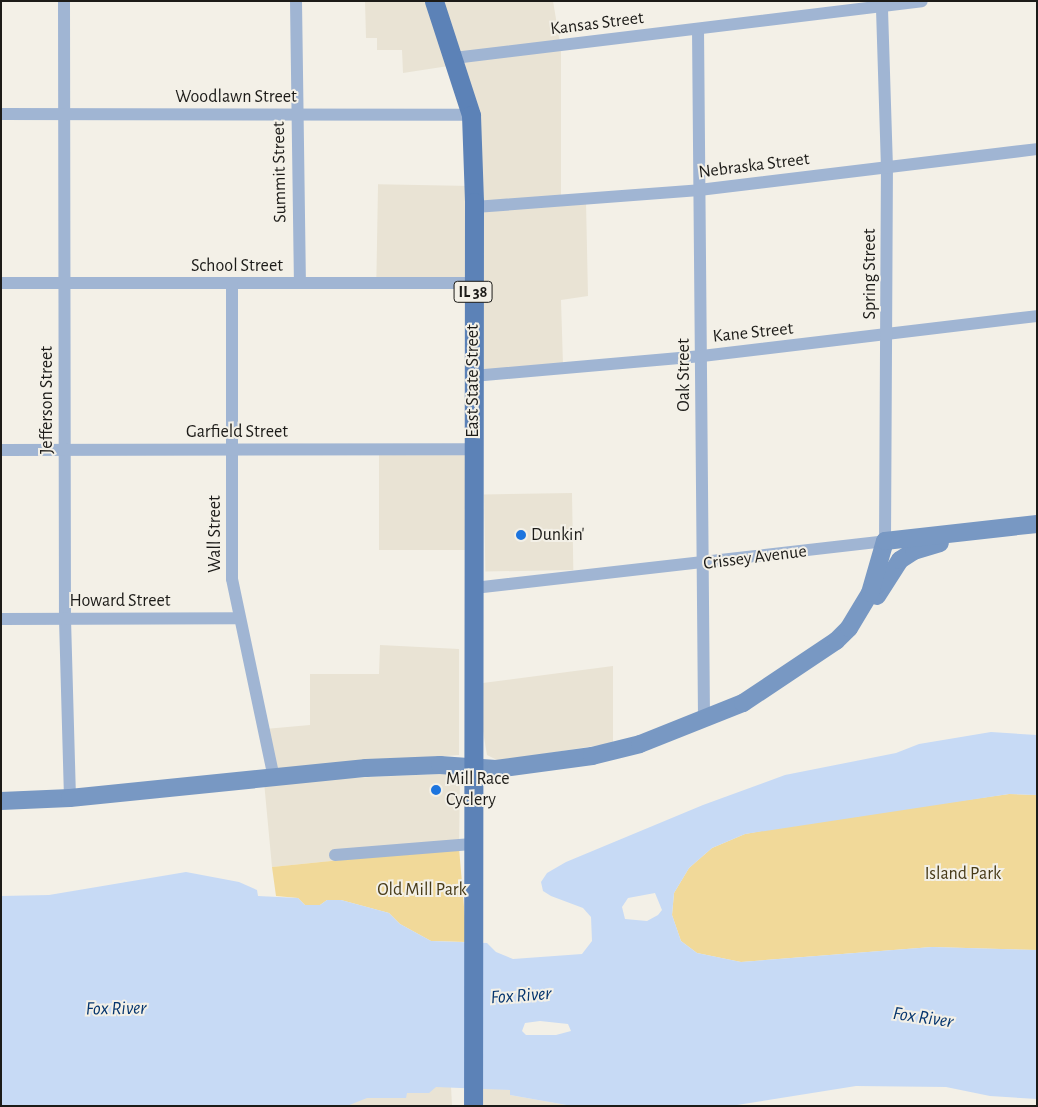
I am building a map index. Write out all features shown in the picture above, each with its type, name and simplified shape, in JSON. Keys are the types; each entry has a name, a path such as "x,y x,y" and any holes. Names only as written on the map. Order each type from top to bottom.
{"main road":[{"name":"East State Street","path":"434,1 471,114 475,207 472,376 474,588 472,766"},
{"name":"Crissey Avenue","path":"885,541 1037,524"},
{"path":"1,801 70,798 274,779 366,768 472,766 496,769 592,756 640,744 704,721 770,687 836,641 872,606 891,571 914,551 999,529"},
{"path":"849,628 870,593 885,541"},
{"name":"IL 38","path":"472,766 473,1106"}],"street":[{"name":"Jefferson Street","path":"64,1 65,619 70,798"},
{"name":"Summit Street","path":"296,1 300,283"},
{"name":"Kansas Street","path":"454,58 698,29 858,5 882,6 922,1"},
{"name":"Spring Street","path":"882,6 887,168 885,541"},
{"name":"Oak Street","path":"698,29 704,721"},
{"name":"Woodlawn Street","path":"1,114 471,114"},
{"name":"Nebraska Street","path":"475,207 699,190 1037,148"},
{"name":"School Street","path":"1,283 473,283"},
{"name":"Wall Street","path":"232,284 232,579 274,779"},
{"name":"Kane Street","path":"472,376 702,356 1037,316"},
{"name":"Garfield Street","path":"1,450 473,449"},
{"name":"Crissey Avenue","path":"474,588 702,564 885,541"},
{"name":"Howard Street","path":"1,619 239,618"},
{"path":"335,855 472,844"}],"shaded area":[{"path":"365,1 433,1 455,65 403,73 402,50 377,50 377,38 366,38"},
{"path":"438,1 553,1 560,43 456,55"},
{"path":"561,49 561,197 586,201 588,296 561,300 563,365 475,374 477,204 457,60"},
{"path":"378,184 472,186 470,281 376,279"},
{"path":"379,451 471,451 471,550 379,550"},
{"path":"572,493 573,570 485,572 484,495"},
{"path":"380,645 459,649 459,755 274,770 265,729 310,725 310,674 379,674"},
{"path":"613,666 613,743 499,761 487,755 475,684"},
{"path":"460,773 459,848 272,867 264,782"},
{"path":"334,1083 451,1086 452,1106 330,1106"},
{"path":"476,1087 510,1090 510,1095 572,1106 476,1106"}],"green space":[{"name":"Island Park","path":"1009,794 1037,795 1037,950 932,947 741,962 697,953 681,941 672,915 674,893 689,868 712,848 745,834 809,822"},
{"name":"Old Mill Park","path":"459,848 467,942 431,941 400,924 389,913 341,900 327,900 320,905 312,906 305,905 298,898 276,896 272,867"}],"water":[{"name":"Fox River","path":"991,732 1037,735 1037,795 1009,794 745,834 712,848 689,868 674,893 672,915 681,941 697,953 741,962 932,947 1037,950 1037,1099 990,1096 946,1087 856,1086 731,1106 572,1106 510,1095 510,1090 436,1087 429,1093 407,1093 406,1098 367,1098 347,1106 1,1106 1,896 49,895 186,872 239,882 257,890 258,896 298,898 305,905 320,905 327,900 341,900 389,913 400,924 431,941 487,943 496,952 513,959 582,954 592,941 591,917 583,908 543,891 541,882 547,873 566,862 703,805 785,775 896,753 919,744","holes":["655,893 662,910 658,915 647,921 625,919 622,907 628,898","540,1021 568,1024 571,1031 556,1035 526,1035 522,1031 525,1023"]}],"place":[{"name":"Dunkin'","path":"521,535"},
{"name":"Mill Race Cyclery","path":"436,790"}]}
